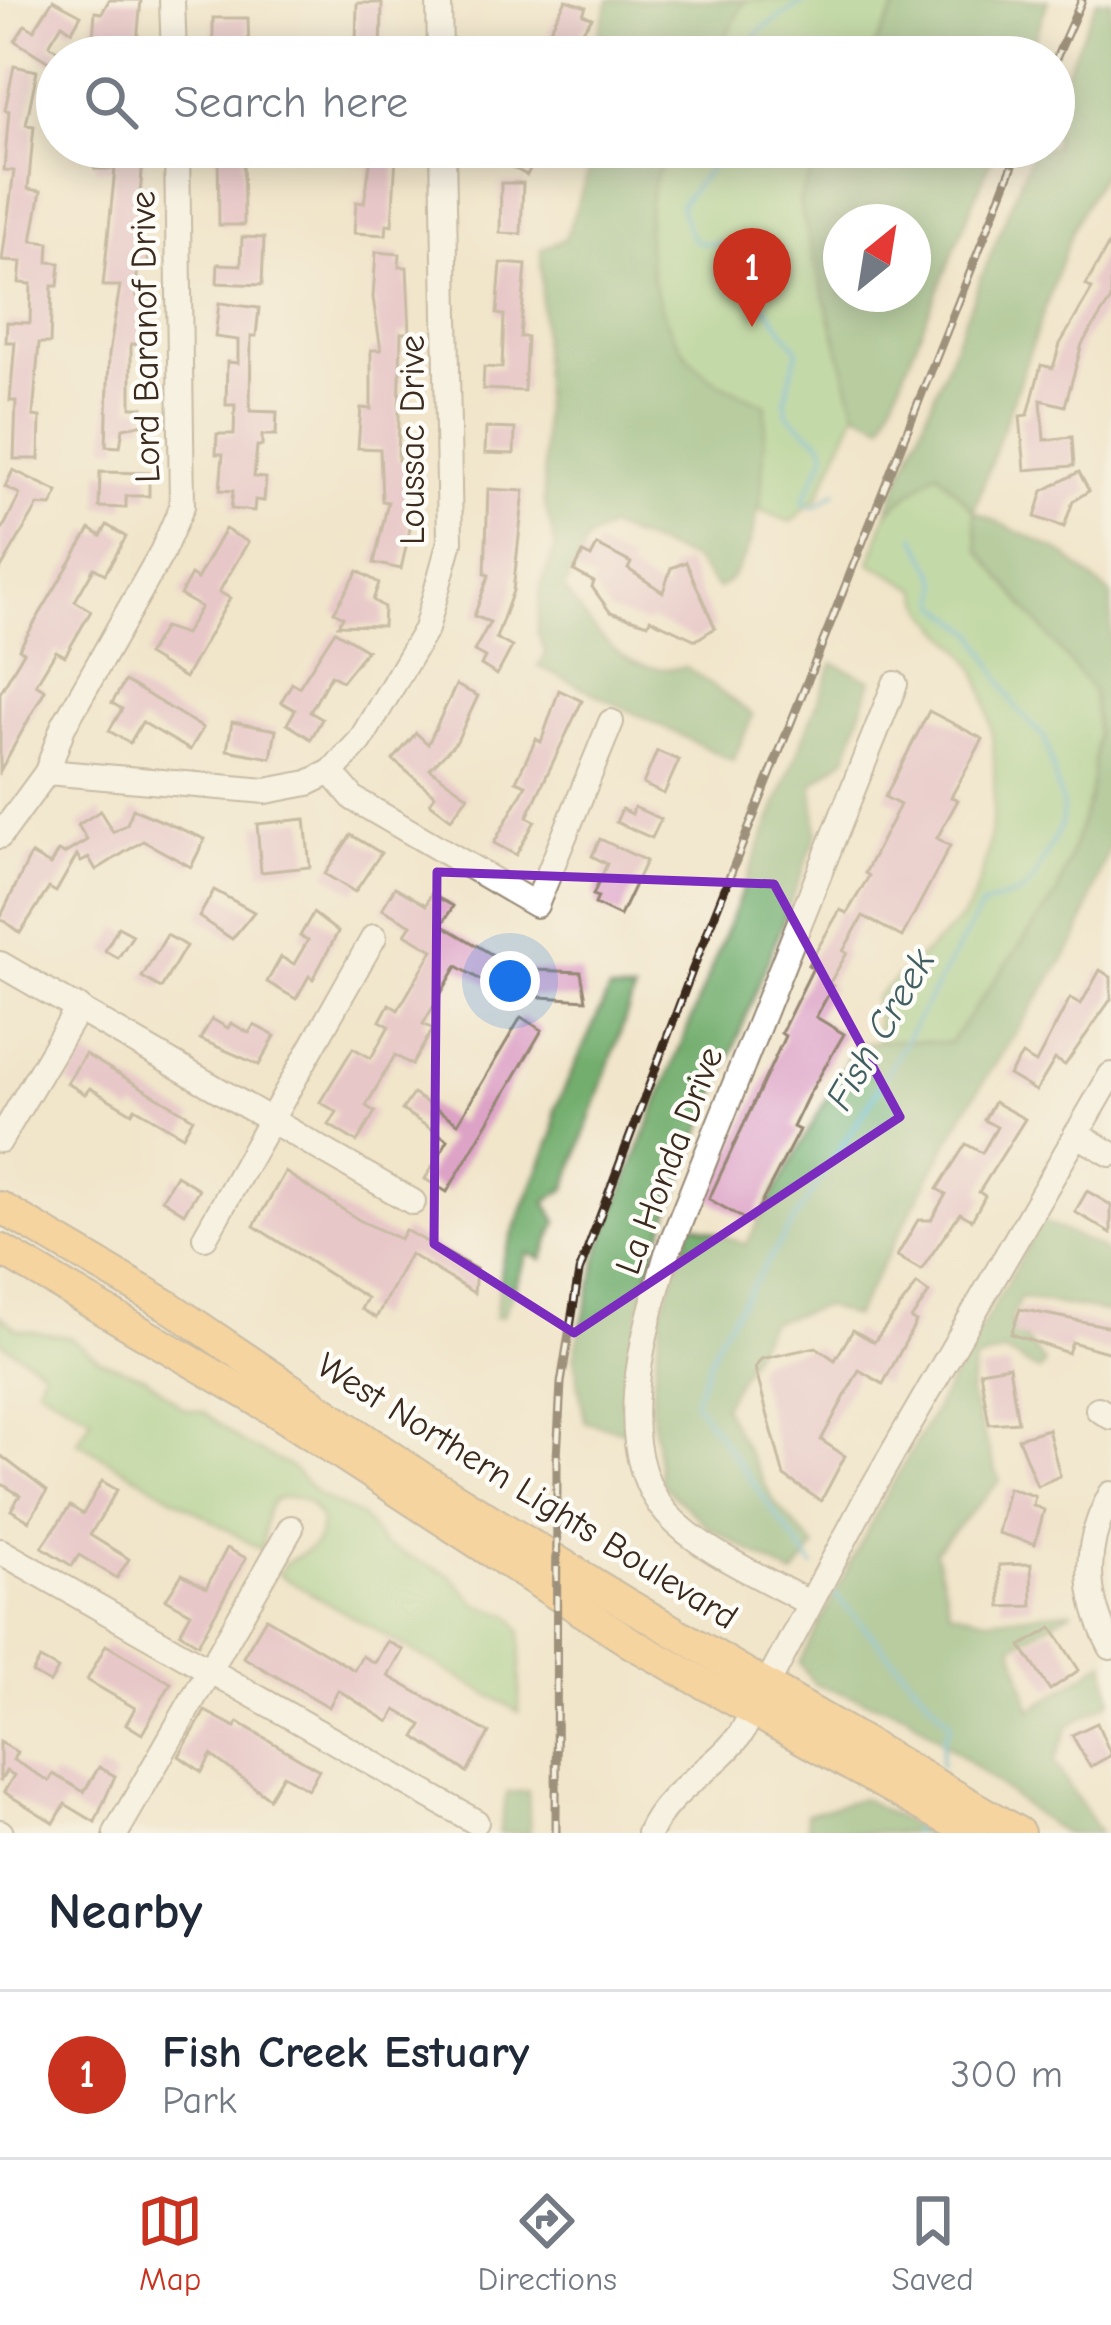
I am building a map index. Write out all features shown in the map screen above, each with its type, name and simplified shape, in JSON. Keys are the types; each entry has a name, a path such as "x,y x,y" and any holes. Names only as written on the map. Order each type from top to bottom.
{"main road":[{"name":"West Northern Lights Boulevard","path":"0,1208 184,1316 760,1699"},
{"name":"West Northern Lights Boulevard","path":"0,1249 205,1367 512,1568 1018,1833"},
{"path":"760,1699 972,1833"}],"street":[{"path":"172,0 173,36"},
{"path":"442,36 444,4"},
{"name":"Lord Baranof Drive","path":"0,836 47,772 63,727 162,552 182,506 177,168"},
{"name":"Loussac Drive","path":"331,772 360,741 425,629 446,563 452,511 443,168"},
{"name":"La Honda Drive","path":"808,1604 669,1516 646,1474 637,1397 645,1330 667,1254 896,684"},
{"path":"47,772 266,791 331,772 354,799 536,905 611,722"},
{"path":"205,1238 374,937"},
{"path":"0,964 412,1202"},
{"path":"0,1140 80,1007"},
{"path":"650,1833 675,1795 732,1748 808,1604 1111,1075"},
{"path":"1076,1134 1111,1154"},
{"path":"1111,1494 1093,1534 1088,1583 1111,1647"},
{"path":"116,1833 291,1528"},
{"path":"0,1551 476,1822"}],"highlighted area":[{"path":"437,872 774,884 900,1117 574,1333 434,1244"}],"green space":[{"path":"609,0 745,0 726,36 598,36"},
{"path":"745,0 900,0 880,36 726,36"},
{"path":"900,0 1048,0 1036,36 880,36"},
{"path":"1097,0 1111,0 1111,157 1074,225 974,511 937,471 887,512 1026,168 1075,168 1075,51"},
{"path":"590,168 660,168 647,231 656,294 667,323 701,370 766,405 759,505 745,555 734,575 718,589 692,559 610,528 588,539 564,589 601,636 629,659 665,669 686,667 753,715 733,761 538,666 546,655 537,631 541,585 556,547 544,502 541,249 565,239"},
{"path":"660,168 813,168 799,202 823,290 823,312 829,312 856,412 818,497 791,522 760,510 766,405 701,370 667,323 650,263 650,201"},
{"path":"813,168 987,168 931,306 931,204 823,204 823,290 799,202"},
{"path":"829,312 929,312 883,424 856,412"},
{"path":"937,471 974,511 979,550 1093,691 1097,734 1090,797 1057,894 950,1043 878,1041 875,998 969,907 992,822 991,725 976,671 928,612 919,590 870,563 887,512"},
{"path":"974,511 1061,552 1111,595 1111,841 1077,939 968,1106 854,1317 825,1306 770,1322 723,1406 775,1503 815,1547 794,1576 708,1527 661,1483 651,1405 662,1309 693,1223 746,1245 856,1045 895,1040 950,1043 1057,894 1090,797 1097,734 1093,691 979,550"},
{"path":"833,663 871,680 847,756 813,784 817,834 660,1237 639,1312 625,1431 585,1422 574,1357 601,1245"},
{"path":"609,991 634,993 566,1188 546,1202 557,1222 542,1259 528,1253 503,1316 495,1317 502,1261 554,1132 555,1109"},
{"path":"1042,1221 1101,1248 1111,1259 1111,1313 1020,1298 1010,1322 1045,1363 1039,1371 1004,1352 975,1361 970,1395 1000,1481 935,1551 950,1610 987,1619 1073,1610 1013,1646 1031,1710 1105,1661 1111,1701 1069,1726 1054,1762 1100,1833 1063,1833 907,1714 814,1684 799,1663 881,1504"},
{"path":"0,1315 17,1329 69,1337 100,1360 146,1377 184,1409 204,1412 243,1443 291,1467 317,1494 362,1517 384,1545 450,1575 478,1605 511,1615 521,1631 519,1712 279,1575 284,1564 312,1547 319,1535 320,1518 307,1501 292,1497 273,1502 262,1550 78,1442 92,1417 37,1387 43,1369 0,1342"},
{"path":"528,1791 530,1833 499,1833 507,1793"},
{"path":"862,1798 926,1833 809,1833 806,1814"}],"building":[{"path":"53,0 81,15 72,31 62,24 55,36 36,36 36,54 15,41 25,25 34,30"},
{"path":"109,0 141,0 137,36 93,36 95,12 102,13"},
{"path":"566,0 586,7 583,14 592,18 578,36 548,33"},
{"path":"357,3 382,3 381,36 356,36"},
{"path":"213,18 248,18 248,36 213,36"},
{"path":"14,66 36,71 26,125 34,126 28,189 41,191 32,241 49,243 48,262 60,263 58,286 52,286 50,343 39,343 33,416 40,417 39,459 14,459 16,401 10,401 15,342 6,342 7,322 30,323 31,284 19,283 21,262 2,261 14,171 4,170 9,111 5,110"},
{"path":"142,168 136,243 148,244 148,264 137,264 137,297 148,298 143,345 131,344 131,407 143,407 145,424 123,428 120,447 106,446 109,354 120,286 103,286 115,169 95,169"},
{"path":"218,168 243,168 244,225 219,225"},
{"path":"369,168 395,168 392,225 387,224 386,235 354,233 356,202 364,203"},
{"path":"501,183 523,183 521,234 500,233"},
{"path":"242,237 264,238 262,285 217,283 218,264 241,265"},
{"path":"1111,240 1111,299 1082,344 1065,406 1041,400 1044,440 1072,437 1074,466 1025,470 1020,416 1028,415 1041,365 1053,368 1060,344 1092,289 1086,285"},
{"path":"376,252 400,254 399,267 407,267 410,333 401,333 398,460 410,461 405,522 411,524 401,569 374,563 388,502 382,501 380,449 358,448 361,408 371,409 371,350 381,350 373,298"},
{"path":"501,263 526,265 520,337 527,337 524,391 483,389 484,367 502,368 504,315 497,314"},
{"path":"219,303 259,308 256,336 251,336 250,411 277,412 276,435 262,435 262,446 257,446 254,477 266,478 264,501 255,500 254,511 231,509 233,491 220,490 223,454 216,454 217,434 234,434 235,405 226,405 227,362 238,363 238,340 215,337"},
{"path":"486,428 515,429 514,454 485,453"},
{"path":"13,470 58,492 51,506 38,505 0,570 0,534 20,494 5,487"},
{"path":"100,472 149,473 149,496 126,496 126,508 99,507"},
{"path":"1079,472 1089,491 1073,501 1064,527 1035,517 1043,491"},
{"path":"488,489 524,491 513,591 496,638 512,647 497,675 481,665 485,657 474,651 490,622 474,616 489,575 485,574"},
{"path":"107,525 126,537 105,574 94,568 75,601 91,611 65,656 56,651 36,684 45,690 0,771 0,693 24,652 19,649 90,529 101,536"},
{"path":"225,529 248,542 219,592 230,598 185,678 147,655 164,627 185,634 201,607 180,595 191,575 197,579"},
{"path":"597,545 631,563 628,569 663,592 671,568 686,562 715,628 696,640 650,619 648,624 610,612 592,587 594,582 574,571 583,553 591,557"},
{"path":"358,571 379,583 373,600 384,607 383,626 338,625 343,617 334,612"},
{"path":"335,631 367,650 342,681 331,675 310,712 322,719 311,739 287,724 295,710 281,702 292,683 299,687"},
{"path":"125,681 203,728 190,750 142,722 130,743 109,731 122,709 112,703"},
{"path":"456,685 478,696 457,741 430,769 468,796 451,819 430,803 435,795 393,760 416,733 428,744"},
{"path":"559,690 582,701 527,817 535,821 516,855 494,843 526,785 516,781 536,739 541,742"},
{"path":"929,711 983,739 951,797 958,800 937,838 950,846 902,937 863,916 843,951 847,953 816,1017 844,1034 808,1096 793,1127 799,1130 751,1223 709,1199 785,1036 781,1033 813,968 808,965 840,910 847,913 869,876 865,873 900,805 885,797"},
{"path":"232,722 276,730 271,758 227,750"},
{"path":"657,751 679,760 664,794 643,784"},
{"path":"634,807 661,819 652,838 616,822 622,809 632,814"},
{"path":"133,809 205,839 191,867 143,841 96,870 89,858 81,862 77,855 56,892 49,888 20,933 0,918 31,854 50,865 58,851 64,854 87,840 78,825 100,811 113,832 127,824"},
{"path":"305,819 310,867 261,872 257,824"},
{"path":"351,835 381,853 355,892 325,874"},
{"path":"600,839 646,861 620,916 595,904 598,897 593,895 607,864 592,856"},
{"path":"395,887 426,905 431,894 453,906 442,925 508,964 494,988 457,966 423,1024 433,1029 412,1065 395,1055 366,1106 375,1112 357,1142 329,1125 337,1112 320,1102 353,1048 371,1058 389,1026 380,1021 389,1004 398,1010 433,950 405,934 411,925 382,909"},
{"path":"214,890 254,912 232,939 199,917"},
{"path":"313,913 338,932 313,979 309,976 296,999 267,982 281,957 294,964 308,940 300,936"},
{"path":"118,927 133,935 118,958 105,951"},
{"path":"167,935 186,946 161,988 142,977"},
{"path":"511,969 581,972 586,1000 511,995"},
{"path":"1100,970 1111,977 1111,999 1065,1065 1055,1059 1036,1091 1009,1075 1022,1055 1036,1063 1070,998 1081,1004"},
{"path":"521,1017 542,1030 447,1192 425,1179 448,1140 402,1110 413,1094 458,1123"},
{"path":"212,1019 249,1033 254,1025 275,1036 259,1065 200,1039"},
{"path":"85,1054 193,1118 183,1136 135,1108 132,1113 90,1088 85,1094 67,1083"},
{"path":"994,1102 1025,1119 979,1192 985,1196 972,1220 960,1213 921,1270 897,1256 918,1220 931,1220 946,1194 937,1189 966,1144 982,1153 997,1127 984,1120"},
{"path":"285,1172 359,1220 400,1239 405,1230 476,1269 474,1293 410,1254 376,1318 361,1309 367,1298 254,1226"},
{"path":"176,1175 199,1189 184,1213 162,1199"},
{"path":"1087,1191 1111,1205 1111,1233 1075,1212"},
{"path":"917,1284 929,1293 911,1319 916,1322 883,1384 859,1370 821,1440 845,1456 821,1501 784,1476 755,1368 761,1359 816,1347 835,1360 853,1330 874,1342"},
{"path":"1020,1309 1111,1327 1111,1353 1072,1342 1068,1353 1011,1334"},
{"path":"1009,1366 1018,1422 989,1424 980,1371"},
{"path":"1048,1429 1060,1476 1037,1486 1018,1438"},
{"path":"0,1455 47,1491 29,1521 11,1510 20,1495 0,1483"},
{"path":"102,1481 117,1490 90,1535 129,1559 117,1578 79,1555 72,1566 42,1547 70,1506 83,1514"},
{"path":"1008,1488 1035,1496 1033,1505 1044,1510 1035,1544 998,1533"},
{"path":"227,1548 246,1558 198,1644 180,1633 191,1613 166,1599 182,1574 206,1588"},
{"path":"1031,1564 1032,1606 1001,1607 999,1565"},
{"path":"266,1618 354,1670 362,1656 375,1663 387,1641 403,1650 388,1676 489,1733 467,1772 415,1737 422,1725 396,1710 389,1722 338,1690 329,1707 243,1657"},
{"path":"1052,1628 1079,1670 1050,1690 1021,1646"},
{"path":"106,1645 171,1683 142,1734 126,1724 135,1708 87,1680"},
{"path":"40,1659 58,1669 50,1683 32,1673"},
{"path":"205,1711 235,1727 238,1722 319,1770 308,1789 283,1775 269,1798 211,1755 202,1772 179,1756"},
{"path":"1097,1723 1111,1755 1090,1767 1072,1735"},
{"path":"0,1742 17,1752 13,1760 49,1781 53,1774 84,1792 99,1767 115,1776 95,1822 65,1804 54,1823 4,1792 14,1775 6,1771 0,1782"}],"waterway":[{"name":"Fish Creek","path":"756,36 807,0"},
{"name":"Fish Creek","path":"710,168 680,205 685,222 701,243 744,245 758,256 763,275 760,299 798,350 785,399 787,414 822,443 826,453 803,502 815,507 836,492"},
{"name":"Fish Creek","path":"813,1566 694,1401 719,1337 871,1101 982,906 1021,893 1032,882 1061,825 1063,809 1045,738 1016,708 976,634 939,604 940,582 915,536"},
{"name":"Fish Creek","path":"831,1590 951,1723 943,1740 941,1766"},
{"name":"Fish Creek","path":"913,1833 918,1819"}],"railway":[{"path":"1066,36 1082,0"},
{"path":"556,1833 557,1458 561,1383 579,1272 692,971 1012,168"}],"place":[{"name":"Fish Creek Estuary","path":"752,327"}]}
